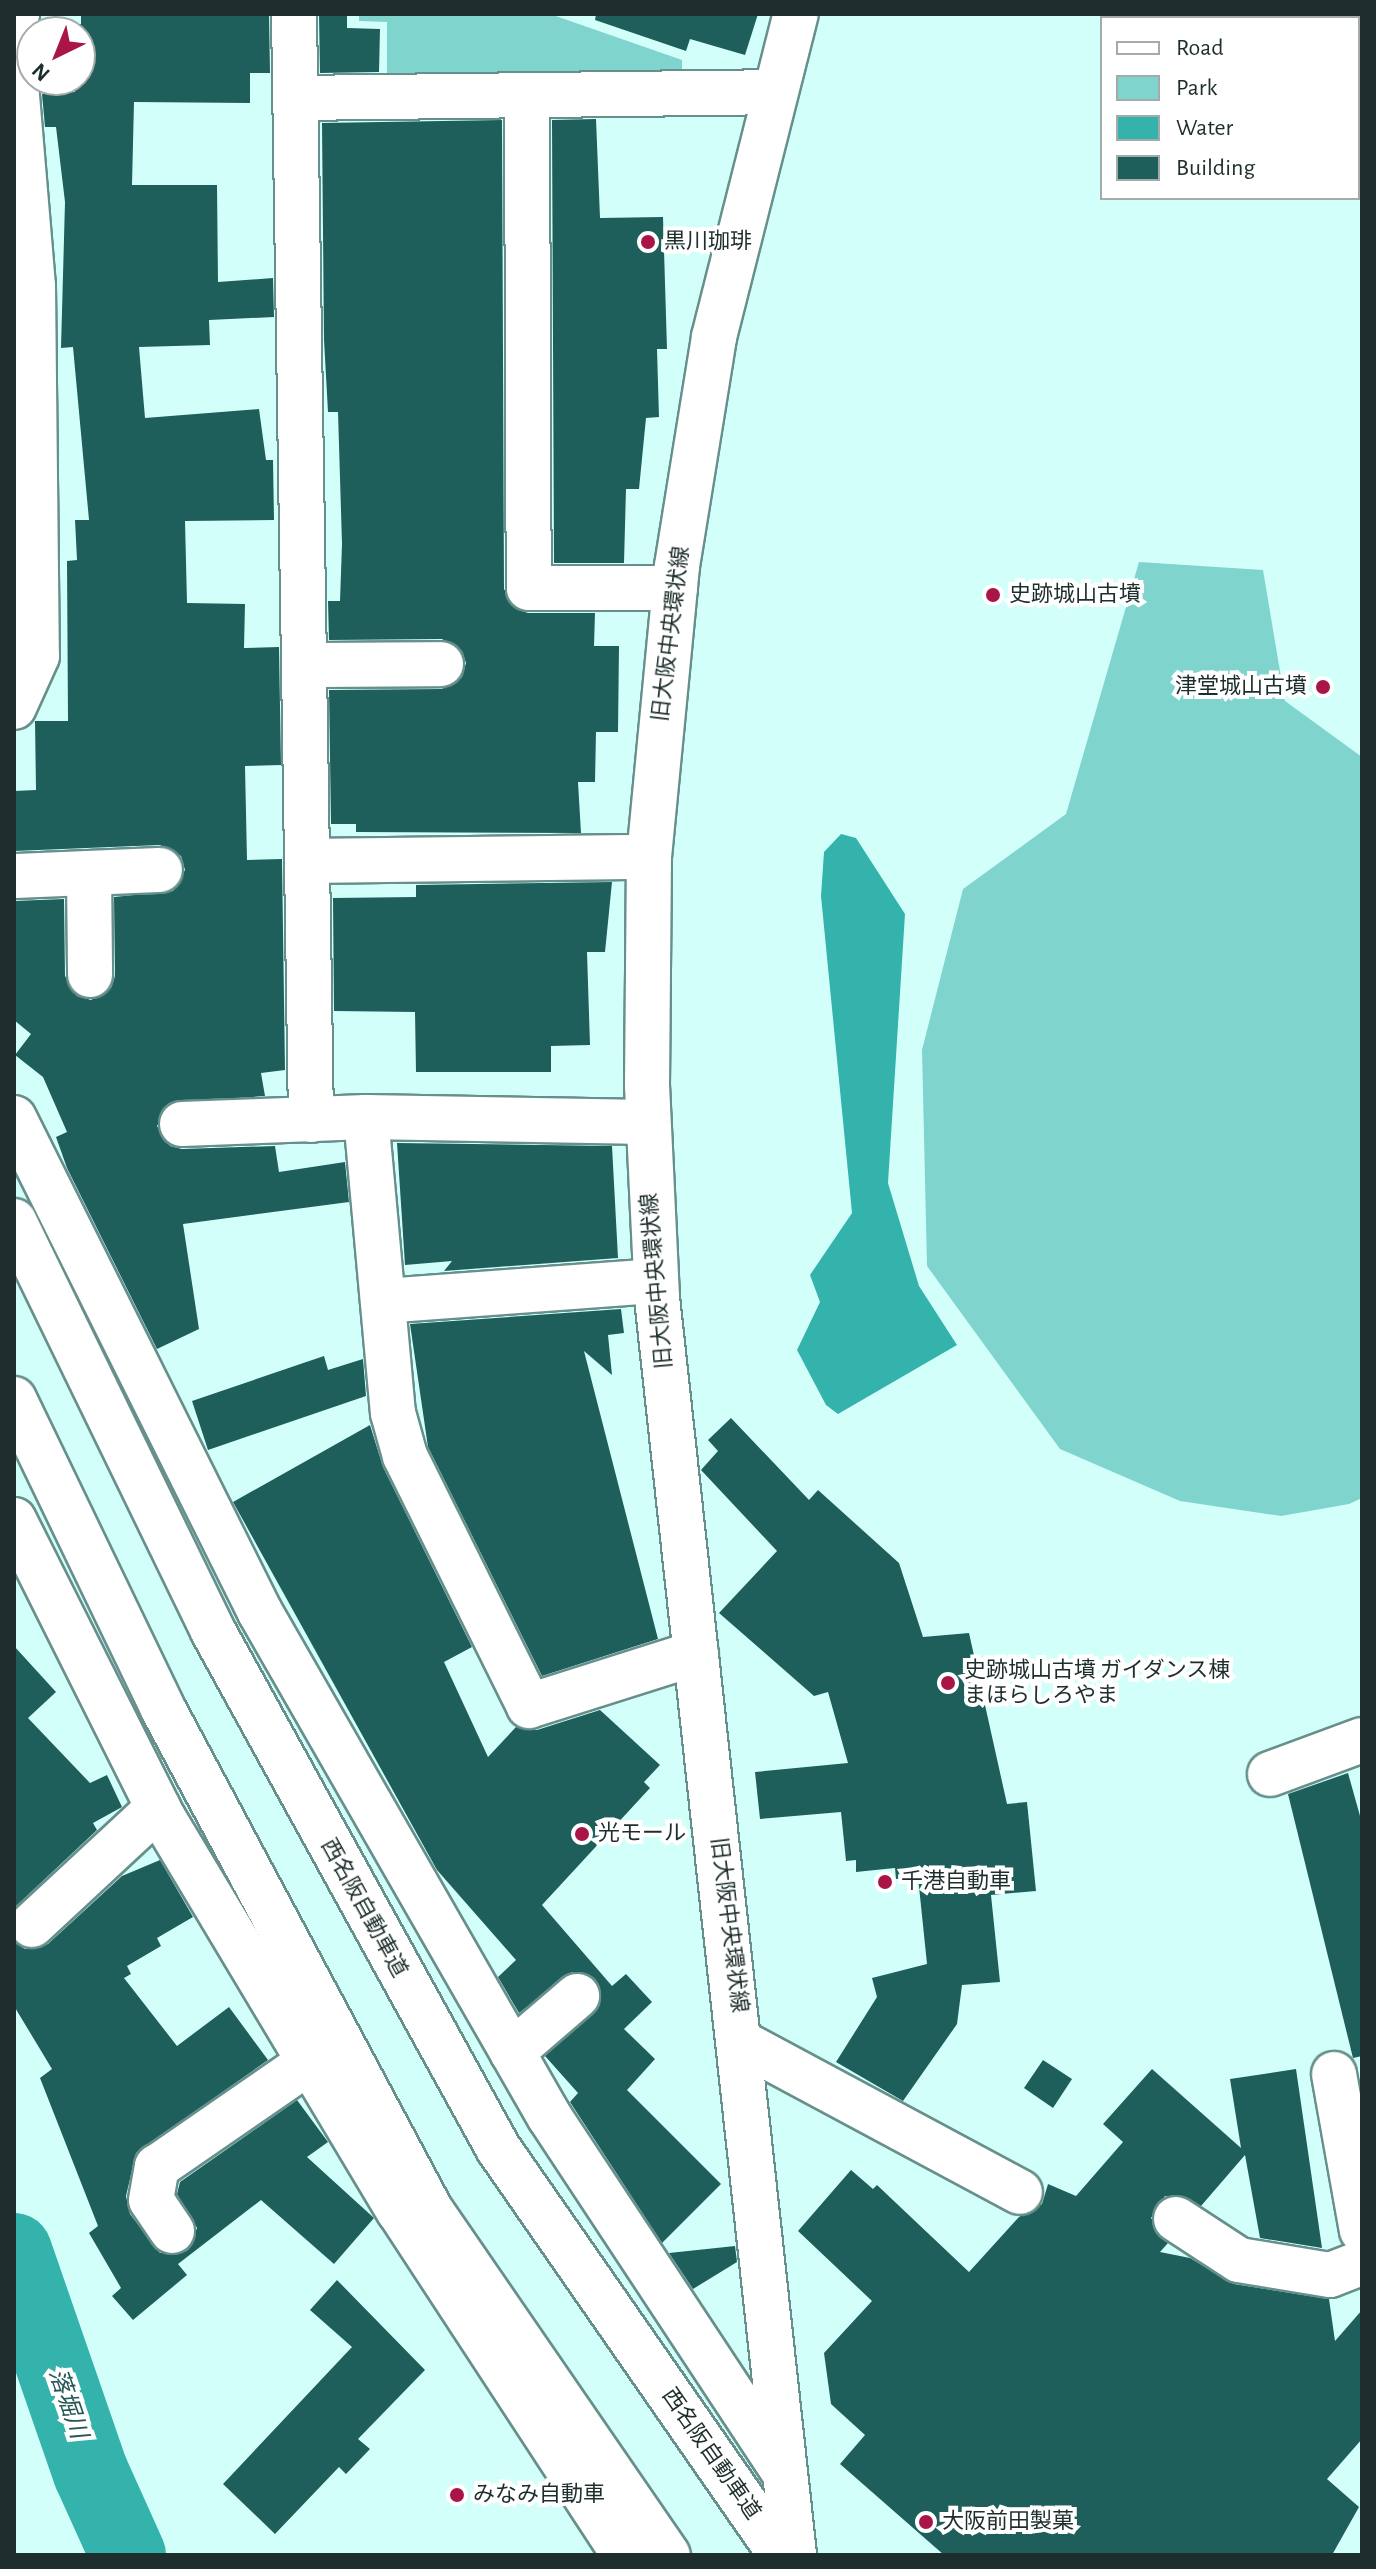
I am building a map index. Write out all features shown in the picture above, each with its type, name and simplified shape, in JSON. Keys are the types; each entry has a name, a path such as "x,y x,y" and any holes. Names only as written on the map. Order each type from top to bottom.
{"main road":[{"path":"14,22 17,14"},
{"path":"294,14 311,1120"},
{"name":"旧大阪中央環状線","path":"794,2555 782,2470 744,2044 655,1281 647,1122 649,857 675,588 714,337 770,92 796,14"},
{"path":"14,60 37,656 14,707"},
{"path":"295,98 527,99 770,92"},
{"path":"527,99 529,588 675,588"},
{"path":"304,665 441,664"},
{"path":"307,861 649,857"},
{"path":"14,876 160,870"},
{"path":"89,873 90,975"},
{"path":"366,1117 393,1413 405,1456 529,1706 696,1653"},
{"path":"182,1124 366,1117 647,1122"},
{"path":"14,1118 260,1612 512,2052 782,2470"},
{"name":"西名阪自動車道","path":"14,1221 213,1631 498,2148 781,2555"},
{"path":"383,1301 655,1281"},
{"path":"14,1399 162,1707 430,2209 668,2555"},
{"path":"14,1520 158,1808 309,2062 624,2555"},
{"path":"1270,1774 1362,1740"},
{"path":"32,1925 158,1808"},
{"path":"512,2052 577,1996"},
{"path":"744,2044 1020,2192"},
{"path":"172,2231 151,2200 157,2167 309,2062"},
{"path":"1334,2074 1362,2231"},
{"path":"1176,2219 1239,2260 1330,2275 1362,2263"}],"green space":[{"path":"359,14 550,14 682,60 682,79 387,79 387,22 359,21"},
{"path":"1139,562 1263,570 1285,701 1362,757 1362,1498 1349,1504 1281,1516 1180,1501 1060,1449 927,1266 922,1050 963,889 1066,814"}],"water":[{"path":"841,834 856,838 905,914 888,1183 919,1286 957,1345 838,1414 826,1405 797,1350 820,1302 810,1275 852,1213 821,896 824,852"}],"building":[{"path":"269,14 270,73 250,73 250,103 134,102 132,185 217,185 218,282 273,278 274,317 209,320 210,345 139,347 145,418 259,409 266,460 273,460 274,520 185,521 187,603 245,604 244,648 279,647 281,765 245,766 247,860 282,859 285,1070 261,1073 265,1096 169,1103 157,1126 170,1146 182,1149 275,1146 279,1172 345,1162 349,1202 183,1224 199,1329 157,1349 67,1168 56,1137 67,1132 43,1077 15,1055 31,1034 14,1020 14,901 64,899 65,976 77,996 91,1000 111,988 115,976 114,897 173,891 185,870 181,856 160,845 14,851 14,791 36,790 35,721 68,721 67,561 77,560 75,520 89,520 73,347 61,348 65,202 56,127 45,127 42,96 96,96 96,16 81,16"},
{"path":"319,14 347,14 347,28 380,29 379,72 320,73"},
{"path":"596,14 758,14 745,55 690,39 686,51 595,20"},
{"path":"596,119 600,218 663,217 667,349 657,349 659,417 646,418 639,489 626,489 624,563 554,563 552,120"},
{"path":"502,120 504,589 516,609 528,613 595,613 594,646 619,646 618,732 596,732 595,782 578,782 581,833 356,832 356,824 331,824 329,690 442,689 462,677 466,663 462,651 442,639 329,640 328,601 340,601 342,544 338,412 328,412 324,340 322,123"},
{"path":"612,882 605,952 587,952 590,1045 551,1046 551,1072 416,1072 415,1012 334,1011 333,898 416,897 416,885"},
{"path":"397,1143 612,1146 618,1258 444,1271 452,1261 405,1265"},
{"path":"621,1309 624,1333 608,1335 612,1375 584,1351 658,1639 542,1676 428,1447 410,1324"},
{"path":"324,1356 328,1370 363,1359 366,1396 208,1450 192,1401"},
{"path":"731,1418 809,1500 818,1490 899,1563 923,1637 969,1633 1007,1804 1027,1802 1036,1891 991,1895 1000,1982 962,1985 957,2024 903,2101 836,2062 877,1997 872,1978 927,1964 918,1877 896,1879 895,1868 856,1872 856,1860 846,1861 841,1812 760,1819 755,1772 848,1763 828,1692 814,1696 719,1613 777,1551 701,1470 718,1451 708,1440"},
{"path":"370,1425 383,1467 472,1647 444,1662 488,1757 516,1727 537,1730 600,1710 660,1765 644,1782 650,1788 542,1905 612,1986 626,1974 652,2002 624,2029 655,2059 627,2090 721,2184 662,2243 570,2102 578,2093 545,2056 600,2005 596,1980 572,1972 519,2013 498,1977 516,1960 437,1870 233,1502"},
{"path":"14,1646 56,1692 28,1718 90,1783 107,1775 122,1807 93,1823 97,1830 14,1908"},
{"path":"1348,1773 1362,1823 1362,2056 1353,2058 1288,1794"},
{"path":"160,1860 193,1917 157,1938 161,1946 127,1966 131,1974 124,1978 177,2046 229,2007 268,2060 136,2153 126,2196 130,2214 160,2253 187,2251 197,2228 177,2194 180,2182 297,2100 328,2142 307,2157 374,2218 334,2264 261,2200 178,2264 187,2275 133,2320 112,2296 121,2288 89,2233 98,2226 40,2078 52,2069 14,2006 14,1942 25,1949 48,1944 122,1876"},
{"path":"1043,2060 1072,2079 1053,2108 1024,2088"},
{"path":"1152,2069 1241,2148 1230,2079 1296,2069 1322,2248 1260,2238 1245,2155 1201,2206 1165,2196 1151,2218 1168,2243 1160,2252 1190,2258 1234,2284 1329,2299 1335,2341 1362,2310 1362,2439 1327,2479 1359,2507 1332,2555 944,2555 840,2464 865,2435 831,2404 824,2353 872,2301 798,2231 851,2170 873,2189 877,2185 969,2272 1019,2217 1042,2204 1048,2184 1076,2196 1123,2142 1103,2124"},
{"path":"735,2246 737,2262 693,2289 669,2253"},
{"path":"337,2280 425,2370 358,2439 370,2449 346,2474 339,2467 275,2534 223,2484 352,2347 310,2310"}],"waterway":[{"name":"落堀川","path":"14,2251 91,2473 128,2555"}],"place":[{"name":"黒川珈琲","path":"648,242"},
{"name":"史跡城山古墳","path":"993,595"},
{"name":"津堂城山古墳","path":"1323,687"},
{"name":"史跡城山古墳 ガイダンス棟 まほらしろやま","path":"948,1683"},
{"name":"光モール","path":"582,1834"},
{"name":"千港自動車","path":"885,1882"},
{"name":"みなみ自動車","path":"457,2495"},
{"name":"大阪前田製菓","path":"926,2522"}]}
